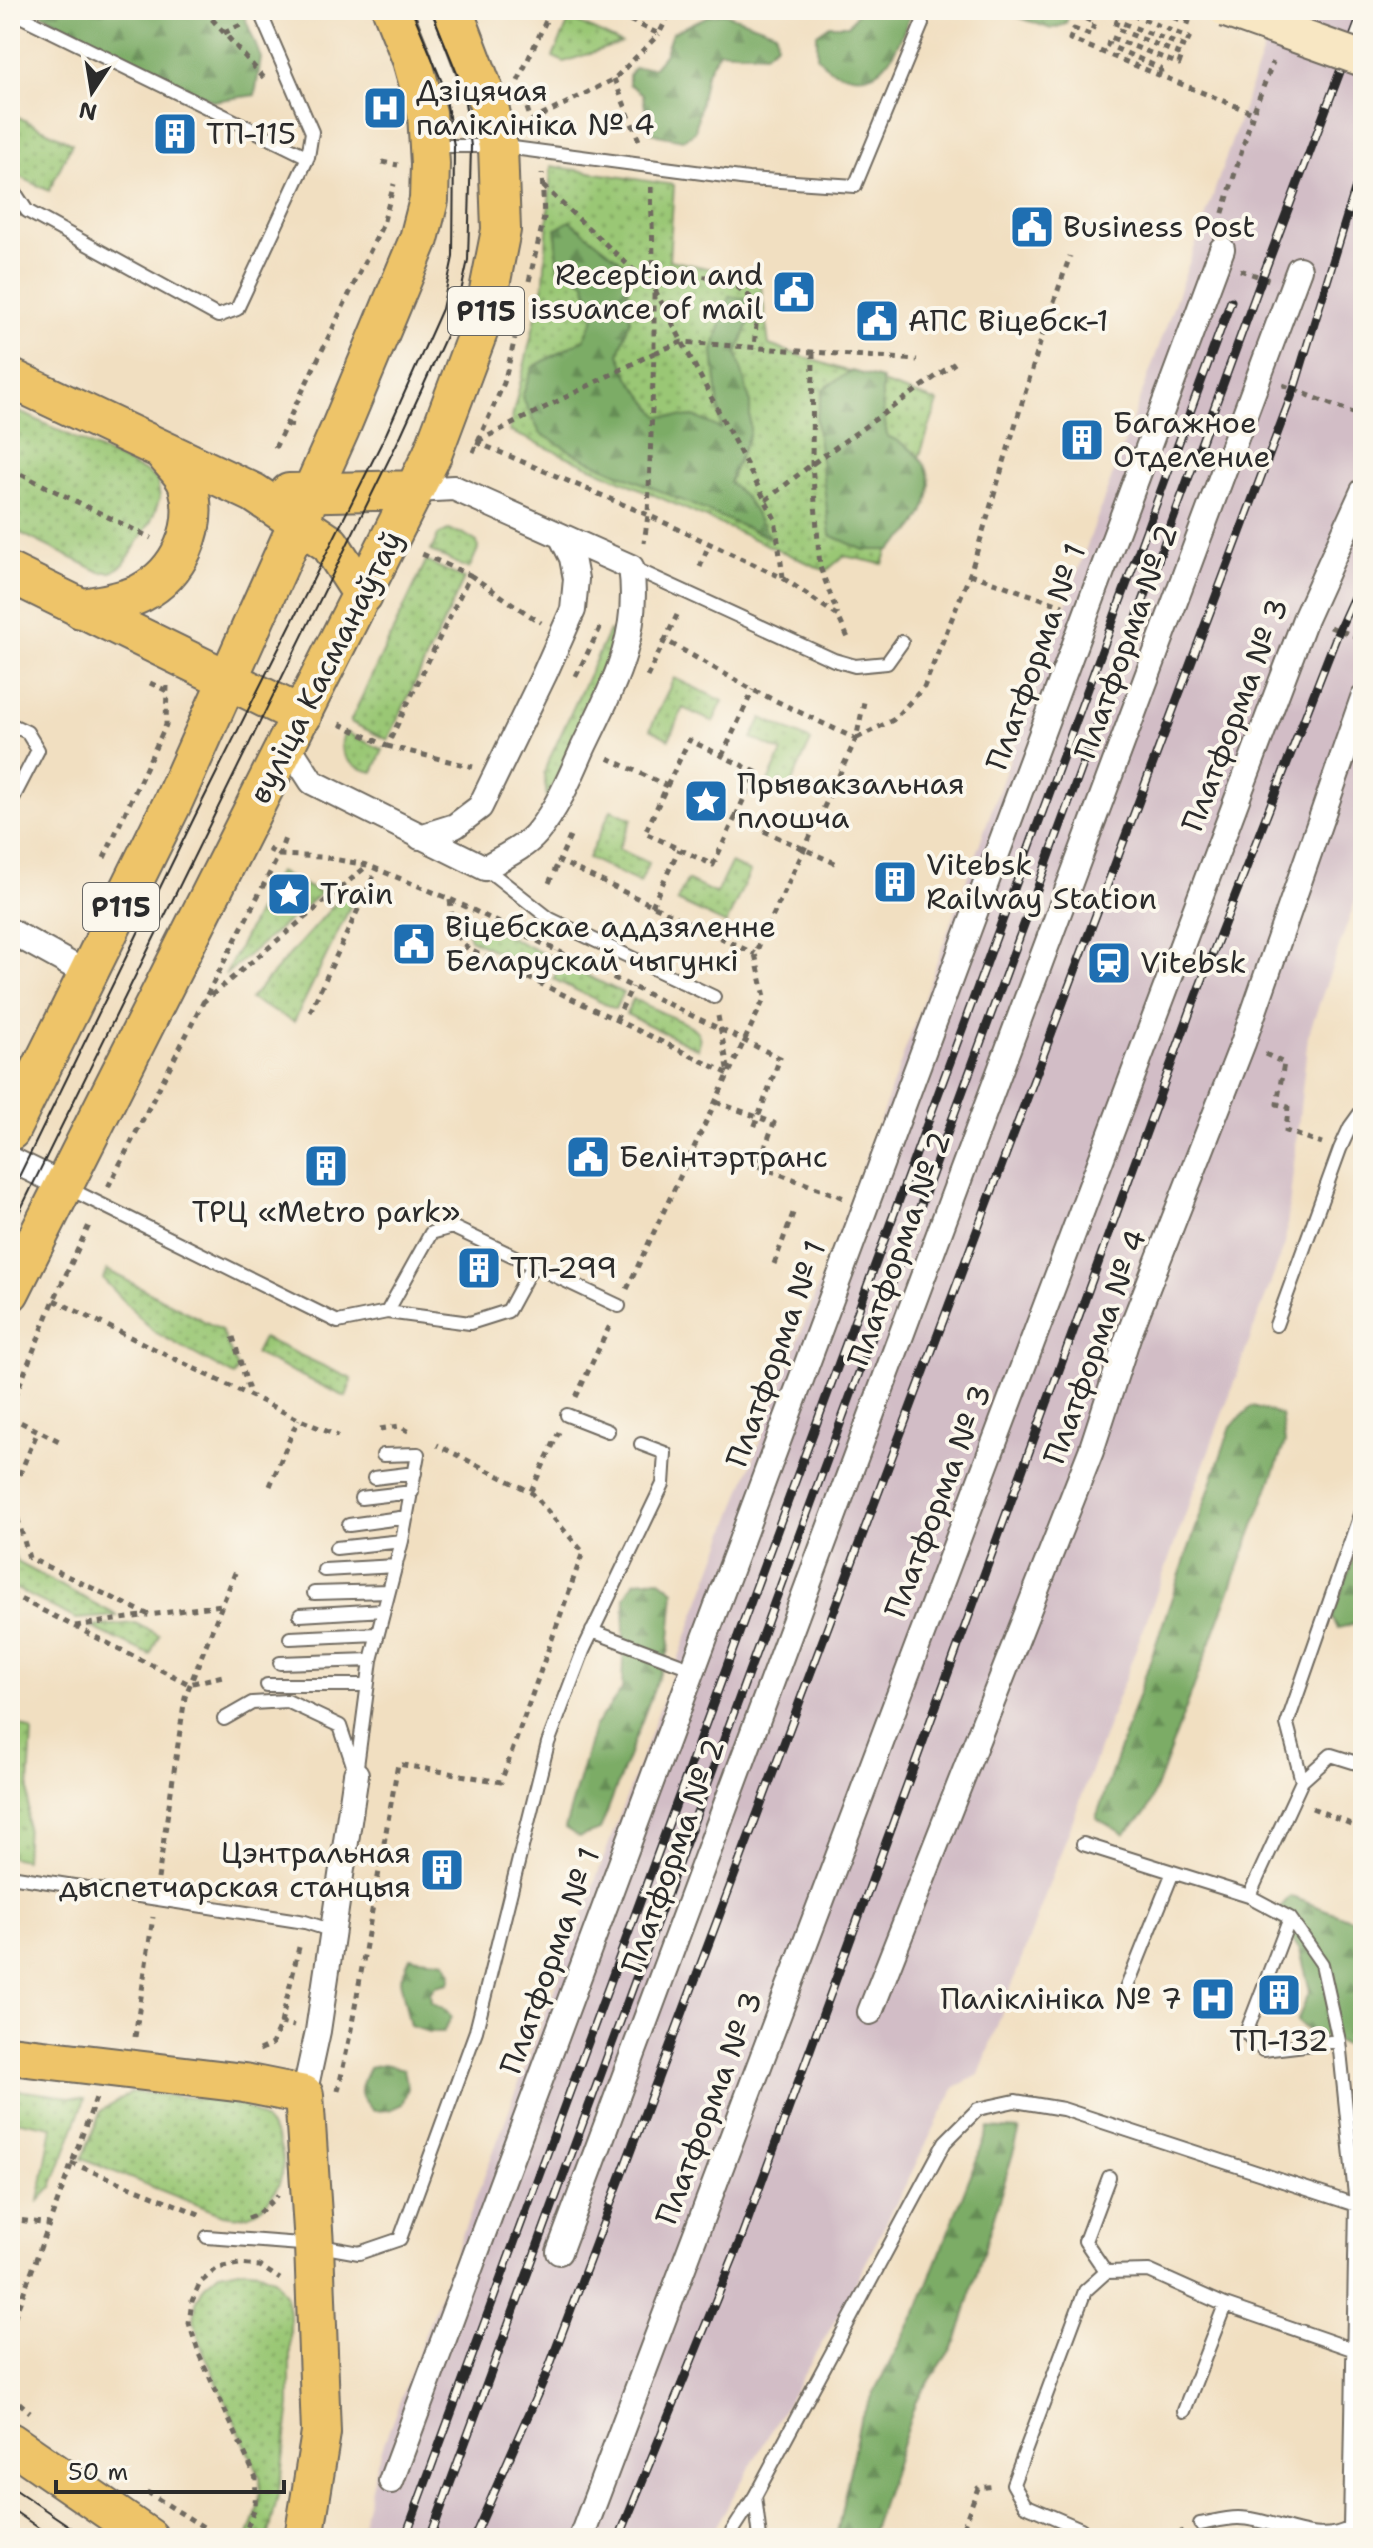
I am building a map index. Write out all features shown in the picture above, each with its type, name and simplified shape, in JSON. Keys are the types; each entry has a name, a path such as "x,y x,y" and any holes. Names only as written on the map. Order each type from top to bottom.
{"main road":[{"name":"Р115","path":"10,1131 173,802 305,508 419,239 429,200 409,154 427,113 412,60 392,10"},
{"name":"вуліца Касманаўтаў","path":"10,1292 432,455 480,329 495,271 501,230 498,146 488,102 453,10"},
{"path":"1226,10 1363,59"},
{"path":"10,378 254,493 305,508 414,490"},
{"path":"81,609 139,594 164,578 182,553 192,511 188,484 161,450"},
{"path":"305,508 363,595"},
{"path":"10,573 227,680 295,731"},
{"path":"10,2055 321,2095 314,2245 321,2433 304,2538"},
{"path":"10,2442 149,2538"}],"street":[{"name":"Платформа № 1","path":"391,2481 1220,255"},
{"name":"Платформа № 2","path":"559,2252 1296,279"},
{"path":"432,455 454,488"},
{"path":"295,731 312,782 485,868 534,837 558,803 622,668 633,624 631,567 454,488 414,490"},
{"name":"Платформа № 3","path":"581,2538 1305,619 1363,491"},
{"path":"420,837 455,826 480,807 544,675 573,610 576,579 572,558 561,536"},
{"name":"Платформа № 4","path":"870,2012 1091,1451 1128,1337 1243,1043 1363,698"},
{"path":"10,931 88,974"},
{"path":"10,1159 63,1185"},
{"path":"321,2095 318,2031 356,1774"}],"lane":[{"path":"10,185 27,211 218,316 237,309 308,157 312,132 259,10"},
{"path":"10,11 308,157"},
{"path":"409,154 498,146 748,179 855,186 922,24"},
{"path":"631,567 834,660 855,666 887,663 902,642"},
{"path":"10,724 27,732 38,750 10,804"},
{"path":"485,868 550,919 714,997"},
{"path":"1276,1325 1340,1149 1363,1109"},
{"path":"63,1185 338,1322 387,1312 470,1323 508,1311 533,1265"},
{"path":"387,1312 431,1233 452,1227 619,1306"},
{"path":"567,1415 608,1431"},
{"path":"207,2237 314,2245 359,2253 400,2239 476,2031 548,1743 592,1631 663,1484 665,1453 641,1444"},
{"path":"356,1774 371,1660 402,1541 418,1454 383,1455"},
{"path":"374,1478 415,1473"},
{"path":"361,1498 412,1492"},
{"path":"1302,1781 1287,1724 1363,1506"},
{"path":"349,1525 407,1517"},
{"path":"336,1548 402,1541"},
{"path":"324,1570 396,1566"},
{"path":"314,1593 389,1591"},
{"path":"300,1615 384,1610"},
{"path":"592,1631 693,1669"},
{"path":"290,1638 377,1634"},
{"path":"280,1663 371,1660"},
{"path":"267,1685 367,1685"},
{"path":"224,1719 252,1703 287,1701 340,1726 356,1774"},
{"path":"1249,1896 1302,1781 1331,1755 1363,1765"},
{"path":"1083,1844 1249,1896 1290,1918 1322,1964 1339,2041 1356,2205 1350,2528 1337,2535 1318,2535 1239,2518 1200,2524"},
{"path":"1122,1999 1173,1872"},
{"path":"10,1876 305,1922 333,1931"},
{"path":"1290,1918 1246,2033 1263,2050 1339,2041"},
{"path":"728,2538 755,2496 945,2142 978,2109 1015,2101 1063,2109 1356,2205"},
{"path":"1106,2272 1085,2241 1109,2177"},
{"path":"1081,2529 1025,2505 1013,2484 1085,2291 1106,2272 1149,2271 1225,2305 1352,2349"},
{"path":"1184,2411 1225,2305"},
{"path":"755,2496 760,2538"}],"path":[{"path":"204,10 273,88"},
{"path":"518,81 551,10"},
{"path":"608,10 659,34"},
{"path":"531,121 614,79 659,34 671,10"},
{"path":"1082,10 1080,16 1095,23 1090,35 1074,29 1070,39 1253,113"},
{"path":"1121,10 1189,38 1186,47 1117,21 1115,28 1182,55 1179,64 1110,37 1108,45 1160,68 1162,77"},
{"path":"1151,10 1193,24"},
{"path":"1273,62 1253,113 1222,216 1220,255 1296,279"},
{"path":"614,79 650,167 654,353 648,515 644,543"},
{"path":"382,162 409,154"},
{"path":"275,448 383,224 409,154"},
{"path":"543,186 654,289 775,519 783,578"},
{"path":"856,739 893,720 924,687 970,574 1045,327 1070,256"},
{"path":"654,289 677,274 727,279 758,303 754,348"},
{"path":"838,616 783,578 648,515 477,442 682,342 917,360"},
{"path":"813,352 812,464 820,567 848,638"},
{"path":"766,500 955,363"},
{"path":"1260,375 1363,417"},
{"path":"287,425 297,426"},
{"path":"10,469 182,553"},
{"path":"700,567 709,544"},
{"path":"422,554 470,575 543,625"},
{"path":"970,574 1086,614"},
{"path":"387,746 470,575"},
{"path":"646,679 680,610"},
{"path":"1305,619 1363,639"},
{"path":"651,634 753,690 856,739"},
{"path":"97,871 166,725 167,681"},
{"path":"722,756 753,690"},
{"path":"531,1492 765,997 755,954 856,739 864,702"},
{"path":"340,724 387,746 478,768"},
{"path":"689,740 722,756 756,772 713,865 645,833 689,740"},
{"path":"601,772 615,745"},
{"path":"608,758 667,786"},
{"path":"735,818 837,864"},
{"path":"549,883 576,827"},
{"path":"10,1408 54,1300 99,1204 285,838"},
{"path":"652,906 679,849"},
{"path":"279,855 322,857 377,869 450,899 780,1058 754,1128"},
{"path":"559,861 755,954"},
{"path":"200,1004 367,865"},
{"path":"310,1012 377,869"},
{"path":"450,899 454,931 468,949 729,1074"},
{"path":"542,984 557,951"},
{"path":"616,1020 632,987"},
{"path":"714,997 729,1074"},
{"path":"1243,1043 1284,1063 1277,1104 1288,1107 1286,1131 1340,1149"},
{"path":"716,1102 774,1123 758,1166 866,1206"},
{"path":"774,1264 795,1208"},
{"path":"54,1300 338,1436"},
{"path":"233,1337 250,1395"},
{"path":"10,1417 59,1441"},
{"path":"270,1486 298,1419"},
{"path":"380,1429 399,1426 412,1432"},
{"path":"38,1431 11,1496 29,1558 149,1615"},
{"path":"321,2095 350,2035 398,1764 501,1782 583,1552 531,1492 425,1439"},
{"path":"135,2042 185,1697 237,1568"},
{"path":"10,1594 189,1684 223,1676"},
{"path":"73,1626 221,1605"},
{"path":"1293,1800 1363,1829"},
{"path":"281,2023 305,1922"},
{"path":"10,2329 99,2090"},
{"path":"71,2163 215,2221"},
{"path":"240,2222 258,2214 276,2199 282,2187"},
{"path":"10,2219 49,2224"},
{"path":"243,2538 255,2507 256,2478 199,2354 189,2323 192,2301 200,2283 217,2268 239,2264 260,2266 278,2277 284,2286"},
{"path":"959,2538 978,2488 1013,2484"}],"shaded area":[{"path":"1277,10 1363,10 1363,879 1308,1036 1285,1244 979,2075 955,2087 847,2300 709,2538 359,2538 377,2462 863,1167 1203,224"}],"green space":[{"path":"35,10 242,10 261,58 255,95 213,101"},
{"path":"859,10 913,10 891,57 883,67 862,77 834,71 817,56 817,34 830,25 849,25"},
{"path":"999,10 1070,10 1066,24 1051,29"},
{"path":"723,13 776,32 777,44 765,54 719,51 706,74 695,132 683,140 648,130 643,94 629,84 629,75 634,68 654,67 664,55 672,33 708,16"},
{"path":"570,19 621,43 564,62 553,57"},
{"path":"10,113 72,143 49,191 10,172"},
{"path":"551,166 674,185 669,260 760,279 769,345 938,402 883,564 844,556 826,571 509,431 544,282"},
{"path":"570,221 626,265 630,320 619,354 630,379 659,416 696,417 721,429 713,351 729,296 745,299 753,312 737,354 750,401 750,433 729,482 745,497 770,538 581,457 540,433 522,397 533,367 584,339 594,318 585,282 558,265 556,229"},
{"path":"851,371 882,379 887,436 913,452 928,471 930,483 925,509 914,528 890,550 864,550 830,535 816,419 823,389"},
{"path":"10,407 157,480 160,498 151,521 124,564 112,572 100,572 10,528"},
{"path":"448,530 464,534 477,542 478,549 469,569 431,551 438,535"},
{"path":"426,561 464,579 388,740 350,722"},
{"path":"609,631 618,636 616,651 547,798 544,774 547,764"},
{"path":"674,678 723,701 713,722 683,708 669,739 650,729"},
{"path":"762,718 811,741 787,793 767,784 782,752 752,738"},
{"path":"345,732 383,750 373,772 352,764 343,754"},
{"path":"611,810 632,819 618,849 649,863 640,883 588,858"},
{"path":"731,863 750,872 726,924 677,901 687,880 716,894"},
{"path":"278,872 321,893 225,975"},
{"path":"342,896 353,901 294,1022 250,999"},
{"path":"465,915 548,956 540,973 470,939"},
{"path":"561,963 623,993 615,1009 553,979"},
{"path":"633,999 691,1026 699,1036 698,1049 626,1014"},
{"path":"107,1270 221,1330 238,1369 234,1376 153,1331 103,1279"},
{"path":"263,1338 352,1379 346,1397 255,1354"},
{"path":"1252,1406 1281,1415 1285,1443 1147,1812 1124,1834 1096,1818 1231,1426"},
{"path":"1363,1533 1363,1613 1359,1623 1338,1628 1332,1618"},
{"path":"10,1545 17,1562 118,1616 76,1619 10,1586"},
{"path":"659,1579 674,1591 669,1650 600,1830 579,1837 565,1828 594,1727 622,1690 625,1597 635,1581"},
{"path":"135,1623 159,1635 150,1655 91,1627"},
{"path":"11,1720 32,1731 25,1860 10,1857"},
{"path":"1290,1896 1363,1924 1363,2077 1358,2049 1308,2031 1297,2021 1310,1991 1300,1950 1274,1915"},
{"path":"410,1957 446,1961 451,1973 449,1983 435,1986 430,1993 431,2002 445,2009 452,2017 443,2032 429,2032 410,2026 400,1980"},
{"path":"384,2064 404,2069 408,2088 402,2104 389,2110 373,2111 361,2095 361,2090 369,2067"},
{"path":"10,2089 85,2099 52,2187 39,2201 52,2127 10,2119"},
{"path":"132,2092 226,2101 258,2115 270,2127 282,2158 282,2174 276,2190 264,2205 248,2215 225,2215 82,2159 101,2111"},
{"path":"989,2128 1020,2130 957,2340 916,2401 872,2533 836,2538 860,2420 920,2304"},
{"path":"239,2269 258,2271 275,2280 286,2296 290,2318 290,2406 279,2491 268,2538 248,2538 258,2508 260,2477 204,2353 194,2322 196,2302 204,2286 219,2273"}],"tram line":[{"path":"10,1195 386,434 442,309 453,257 454,146 444,87 412,10"},
{"path":"10,1231 401,435 456,314 468,260 471,146 463,88 431,10"},
{"path":"10,2486 87,2538"},
{"path":"10,2508 53,2538"}],"railway":[{"path":"430,2538 1363,11"},
{"path":"474,2538 548,2370 1294,389 1363,164"},
{"path":"405,2538 1231,301"},
{"path":"619,2538 740,2241 1196,996 1339,630 1363,577"}],"place":[{"name":"Дзіцячая паліклініка № 4","path":"385,108"},
{"name":"ТП-115","path":"175,134"},
{"name":"Business Post","path":"1032,227"},
{"name":"Reception and issuance of mail","path":"794,292"},
{"name":"АПС Віцебск-1","path":"877,321"},
{"name":"Багажное Отделение","path":"1082,440"},
{"name":"Прывакзальная плошча","path":"706,801"},
{"name":"Vitebsk Railway Station","path":"895,882"},
{"name":"Train","path":"289,894"},
{"name":"Віцебскае аддзяленне Беларускай чыгункі","path":"414,944"},
{"name":"Vitebsk","path":"1109,963"},
{"name":"Белінтэртранс","path":"588,1157"},
{"name":"ТРЦ «Metro park»","path":"326,1166"},
{"name":"ТП-299","path":"479,1268"},
{"name":"Цэнтральная дыспетчарская станцыя","path":"442,1870"},
{"name":"ТП-132","path":"1279,1995"},
{"name":"Паліклініка № 7","path":"1213,1999"}]}
